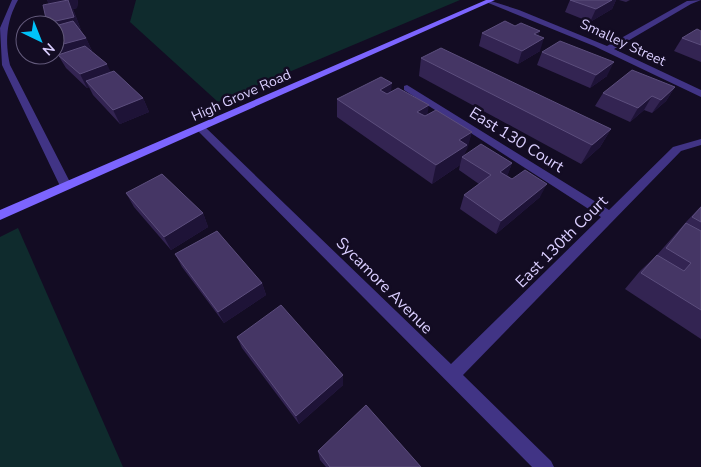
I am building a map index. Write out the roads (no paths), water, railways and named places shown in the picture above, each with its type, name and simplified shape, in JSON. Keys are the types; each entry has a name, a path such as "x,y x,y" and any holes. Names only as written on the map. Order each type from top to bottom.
{"main road":[{"name":"High Grove Road","path":"0,215 491,1"}],"street":[{"path":"15,0 1,44 6,65 66,186"},
{"path":"610,48 689,2 699,0"},
{"name":"Smalley Street","path":"491,1 610,48 701,94"},
{"name":"East 130 Court","path":"407,88 610,217"},
{"name":"Sycamore Avenue","path":"200,128 545,467"},
{"name":"East 130th Court","path":"452,375 677,149 701,142"}]}
